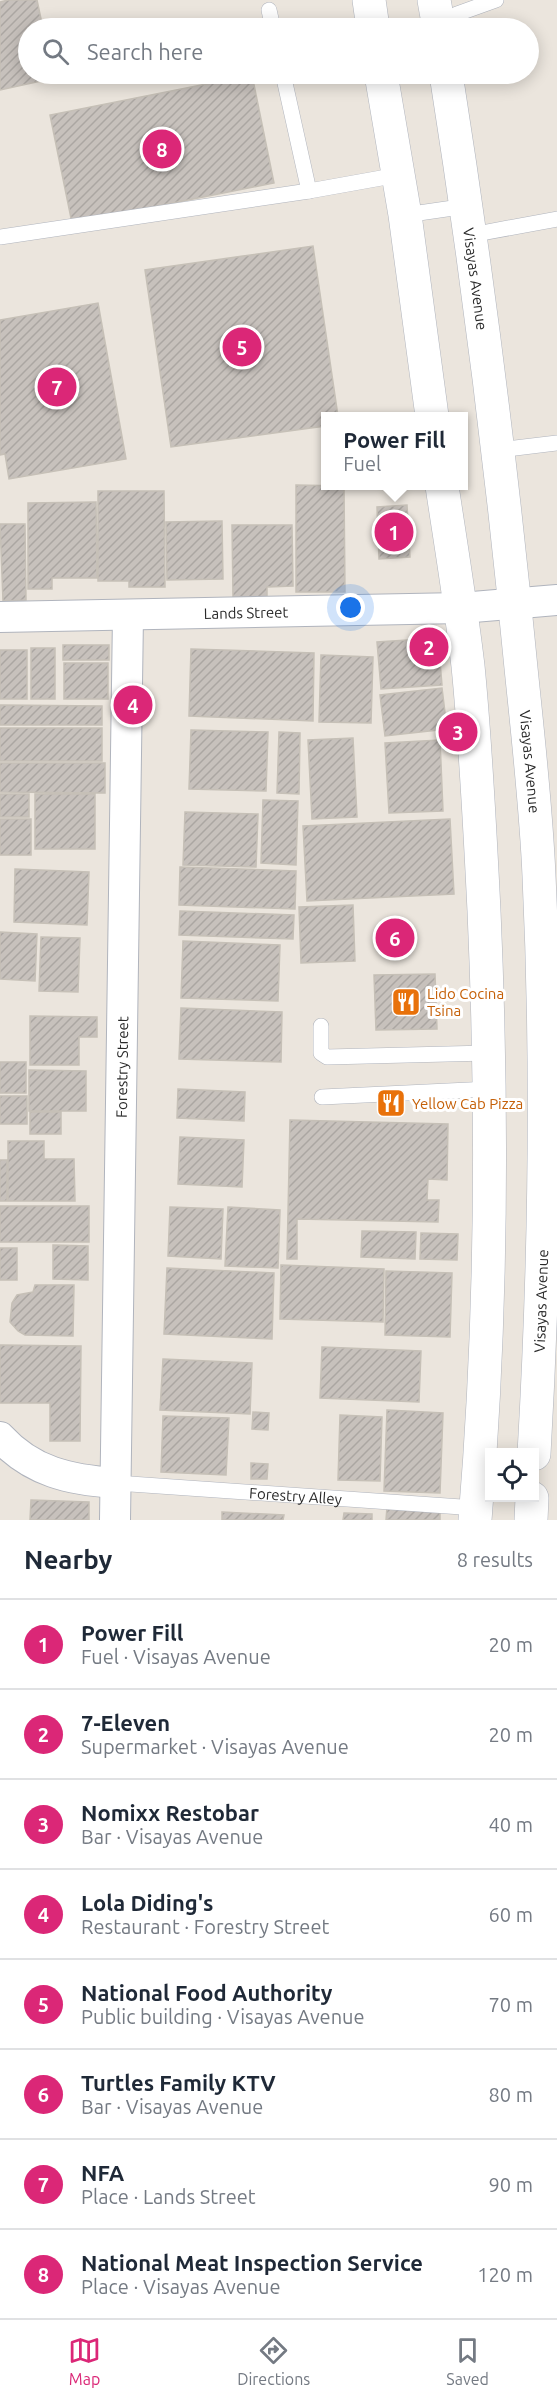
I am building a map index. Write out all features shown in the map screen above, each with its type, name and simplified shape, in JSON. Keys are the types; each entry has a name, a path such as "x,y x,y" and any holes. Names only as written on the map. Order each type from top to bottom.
{"main road":[{"path":"369,0 372,18"},
{"path":"383,84 405,215 431,412"},
{"name":"Visayas Avenue","path":"448,84 469,220 499,450 476,768 490,1089 487,1304 475,1514"},
{"name":"Visayas Avenue","path":"444,490 489,605 539,872 550,1195 534,1448"},
{"path":"531,1520 532,1502"}],"street":[{"name":"Lands Street","path":"0,617 489,605 557,600"},
{"name":"Forestry Street","path":"115,1520 128,615"},
{"path":"3,1450 62,1477 116,1483"}],"lane":[{"path":"437,18 457,14 496,0"},
{"path":"269,10 271,18"},
{"path":"285,84 309,191"},
{"path":"0,237 309,191 398,175"},
{"path":"405,215 469,220 557,219"},
{"path":"499,450 557,443"},
{"path":"321,1026 321,1053 327,1057 488,1053"},
{"path":"322,1097 490,1089"},
{"name":"Forestry Alley","path":"116,1483 475,1514"}],"building":[{"path":"37,0 41,18 18,18 18,84 28,84 0,90 0,2"},
{"path":"207,84 254,84 274,183 72,223 50,115"},
{"path":"313,246 337,412 321,412 321,427 171,447 145,270"},
{"path":"98,303 126,459 9,479 5,454 0,455 0,320"},
{"path":"296,485 321,486 321,490 344,490 345,592 296,592"},
{"path":"98,491 164,491 165,587 129,587 129,581 98,581"},
{"path":"96,502 97,578 52,578 52,589 28,589 28,503"},
{"path":"407,505 410,557 379,559 377,507"},
{"path":"222,521 223,579 167,580 166,522"},
{"path":"0,524 25,524 26,600 3,601"},
{"path":"232,525 292,525 293,586 267,587 267,597 233,597"},
{"path":"438,638 442,685 381,689 377,642"},
{"path":"63,645 109,645 109,660 63,660"},
{"path":"31,648 55,648 55,699 31,699"},
{"path":"191,649 314,653 313,721 189,716"},
{"path":"0,650 27,650 27,699 0,699"},
{"path":"321,655 373,657 371,723 319,722"},
{"path":"64,663 108,663 108,699 64,699"},
{"path":"442,688 447,729 385,736 380,695"},
{"path":"0,705 102,706 102,725 0,725"},
{"path":"0,728 102,728 102,761 0,761"},
{"path":"191,730 268,732 266,791 189,789"},
{"path":"279,732 300,733 299,794 277,793"},
{"path":"353,738 357,817 312,819 308,740"},
{"path":"440,740 443,811 389,813 385,743"},
{"path":"0,763 105,763 105,793 0,792"},
{"path":"0,794 29,794 29,817 0,817"},
{"path":"35,794 95,794 95,849 35,849"},
{"path":"263,800 298,801 296,865 261,863"},
{"path":"185,812 258,814 256,867 183,865"},
{"path":"0,819 31,819 31,855 0,855"},
{"path":"450,819 454,894 307,901 303,826"},
{"path":"180,867 296,871 295,909 179,905"},
{"path":"15,869 89,872 87,925 14,922"},
{"path":"353,905 355,961 301,963 299,907"},
{"path":"180,911 294,915 293,939 179,935"},
{"path":"0,932 37,934 35,981 0,979"},
{"path":"41,937 80,938 78,992 39,991"},
{"path":"183,941 280,945 278,1001 181,998"},
{"name":"Lido Cocina Tsina","path":"435,974 437,1029 376,1030 374,975"},
{"path":"181,1008 282,1012 281,1062 179,1059"},
{"path":"30,1016 97,1017 97,1037 79,1037 79,1065 30,1065"},
{"path":"0,1062 26,1062 26,1093 0,1093"},
{"path":"29,1070 86,1071 86,1111 29,1111"},
{"path":"178,1089 245,1092 244,1121 177,1118"},
{"path":"0,1096 27,1096 27,1124 0,1124"},
{"path":"30,1112 61,1112 61,1134 30,1134"},
{"path":"290,1120 448,1124 447,1180 428,1179 427,1200 439,1200 438,1222 297,1219 297,1259 287,1259"},
{"path":"180,1137 244,1140 242,1187 178,1184"},
{"path":"8,1141 44,1141 44,1159 74,1159 75,1201 8,1201"},
{"path":"0,1160 7,1160 7,1201 0,1201"},
{"path":"0,1206 89,1206 89,1242 0,1242"},
{"path":"170,1207 223,1209 221,1259 168,1256"},
{"path":"228,1207 280,1210 278,1268 225,1266"},
{"path":"362,1231 416,1232 415,1259 361,1257"},
{"path":"421,1233 458,1234 457,1260 420,1259"},
{"path":"53,1245 88,1246 88,1280 53,1279"},
{"path":"0,1248 17,1248 17,1280 0,1280"},
{"path":"281,1265 384,1269 383,1322 280,1319"},
{"path":"167,1268 274,1273 272,1339 164,1334"},
{"path":"386,1271 452,1273 450,1337 385,1335"},
{"path":"35,1285 74,1285 73,1336 25,1335 10,1322 12,1303 17,1295 33,1292"},
{"path":"0,1345 81,1346 80,1441 50,1441 50,1403 0,1403"},
{"path":"322,1347 421,1351 419,1402 320,1398"},
{"path":"163,1359 252,1363 250,1414 160,1410"},
{"path":"387,1410 443,1413 440,1493 384,1491"},
{"path":"253,1412 269,1413 268,1430 252,1429"},
{"path":"340,1415 382,1417 380,1481 338,1480"},
{"path":"163,1416 229,1418 226,1475 161,1472"},
{"path":"251,1463 268,1464 267,1479 251,1479"},
{"path":"31,1500 89,1502 89,1520 30,1520"},
{"path":"387,1507 440,1511 440,1520 386,1520"},
{"path":"222,1512 284,1515 283,1520 222,1520"},
{"path":"344,1513 372,1514 372,1520 343,1520"}],"place":[{"name":"National Meat Inspection Service","path":"162,149"},
{"name":"National Food Authority","path":"242,347"},
{"name":"NFA","path":"57,387"},
{"name":"Power Fill","path":"394,532"},
{"name":"7-Eleven","path":"429,647"},
{"name":"Lola Diding's","path":"133,705"},
{"name":"Nomixx Restobar","path":"458,732"},
{"name":"Turtles Family KTV","path":"395,938"},
{"name":"Lido Cocina Tsina","path":"406,1002"},
{"name":"Yellow Cab Pizza","path":"391,1103"}]}
